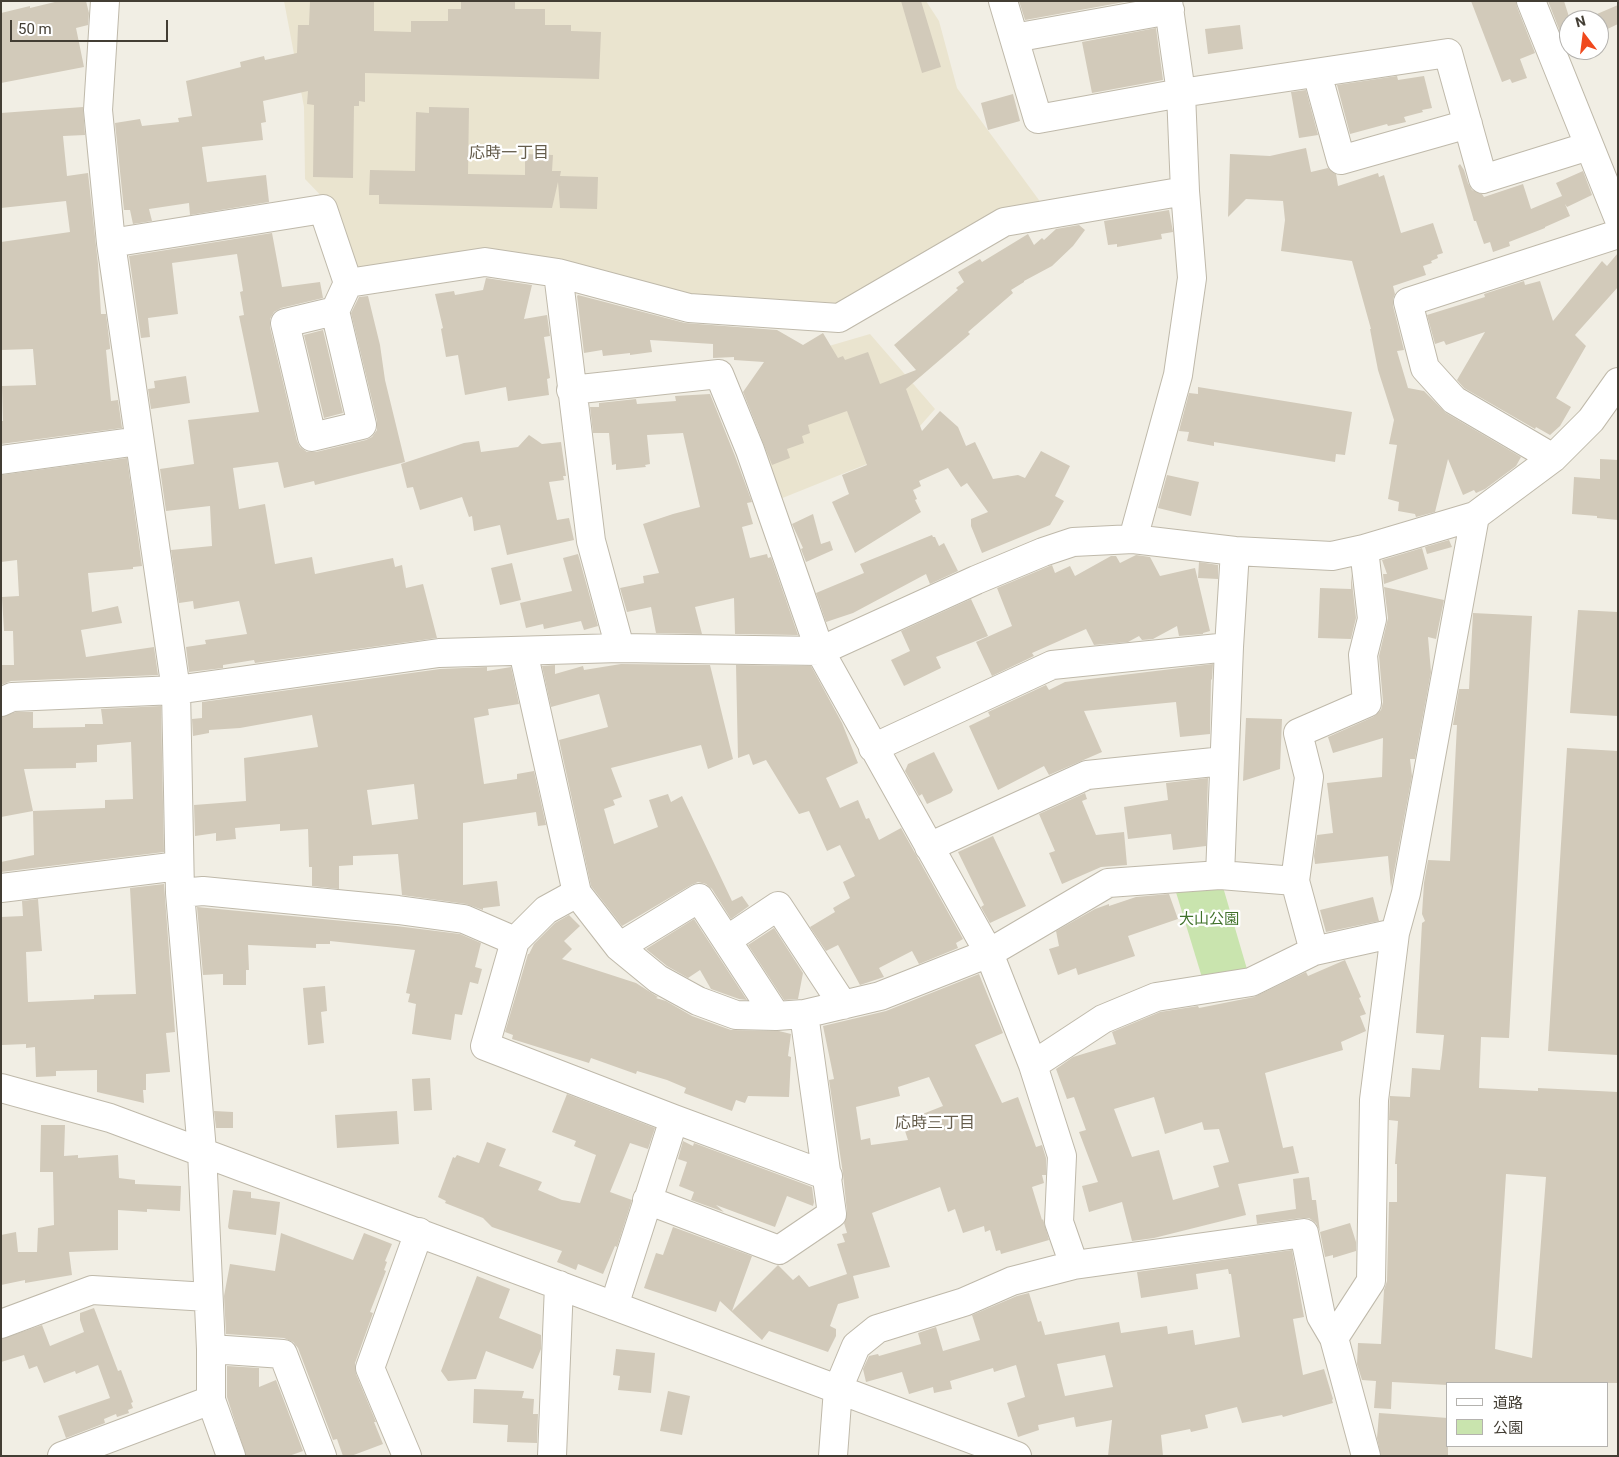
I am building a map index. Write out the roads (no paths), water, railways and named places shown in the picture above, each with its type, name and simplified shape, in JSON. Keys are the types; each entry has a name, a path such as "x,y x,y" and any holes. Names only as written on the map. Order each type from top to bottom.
{"street":[{"path":"105,1 98,110 111,243 176,690 180,893 202,1151 211,1349 211,1400 231,1456"},
{"path":"1003,1 1038,119 1181,93 1448,53 1483,179 1589,146"},
{"path":"1531,1 1618,217"},
{"path":"1014,38 1169,6 1181,93 1185,191 1192,278 1178,375 1133,539"},
{"path":"1317,73 1341,160 1468,124"},
{"path":"348,283 484,262 558,273 689,308 839,318 1004,222 1185,191"},
{"path":"111,243 324,209 348,283 335,311"},
{"path":"1553,458 1454,400 1425,368 1408,302 1618,234"},
{"path":"558,273 591,541 620,648"},
{"path":"571,390 718,374 750,450 820,651 989,953 1033,1065 1062,1156 1059,1222 1074,1265"},
{"path":"1,702 12,698 176,690 439,653 620,648 820,651 1043,552 1073,542 1133,539 1235,551 1332,556 1364,549 1475,516 1553,458 1591,420 1618,382"},
{"path":"1,460 139,440"},
{"path":"1334,1338 1371,1282 1374,1100 1396,933 1406,893 1475,516"},
{"path":"1314,951 1295,881 1309,776 1298,733 1367,703 1363,655 1372,619 1364,549"},
{"path":"1220,875 1229,647 1235,551"},
{"path":"873,748 1052,665 1229,647"},
{"path":"523,651 576,893 619,947 658,979 698,1001 736,1015 776,1016 804,1014 880,996 989,953 1108,883 1220,875 1295,881"},
{"path":"930,847 1087,775 1224,761"},
{"path":"1,888 179,866"},
{"path":"180,893 203,891 398,910 464,919 515,941"},
{"path":"576,893 546,910 515,941 485,1046 828,1176"},
{"path":"619,947 699,898 776,1016"},
{"path":"727,940 778,906 842,1005"},
{"path":"1033,1065 1103,1018 1156,998 1251,982 1314,951 1396,933"},
{"path":"647,1200 779,1250 832,1214 804,1014"},
{"path":"1,1088 110,1118 202,1151 1017,1456"},
{"path":"614,1306 674,1119"},
{"path":"399,1453 370,1368 419,1232"},
{"path":"833,1456 838,1389 856,1346 877,1329 964,1302 1012,1281 1074,1265 1304,1233 1321,1316 1334,1338 1366,1456"},
{"path":"552,1456 559,1285"},
{"path":"1,1324 92,1290 208,1297"},
{"path":"211,1349 283,1354 322,1456"},
{"path":"62,1456 211,1400"}],"district":[{"name":"応時一丁目","path":"509,154"},
{"name":"応時三丁目","path":"935,1124"}],"park label":[{"name":"大山公園","path":"1209,920"}]}
